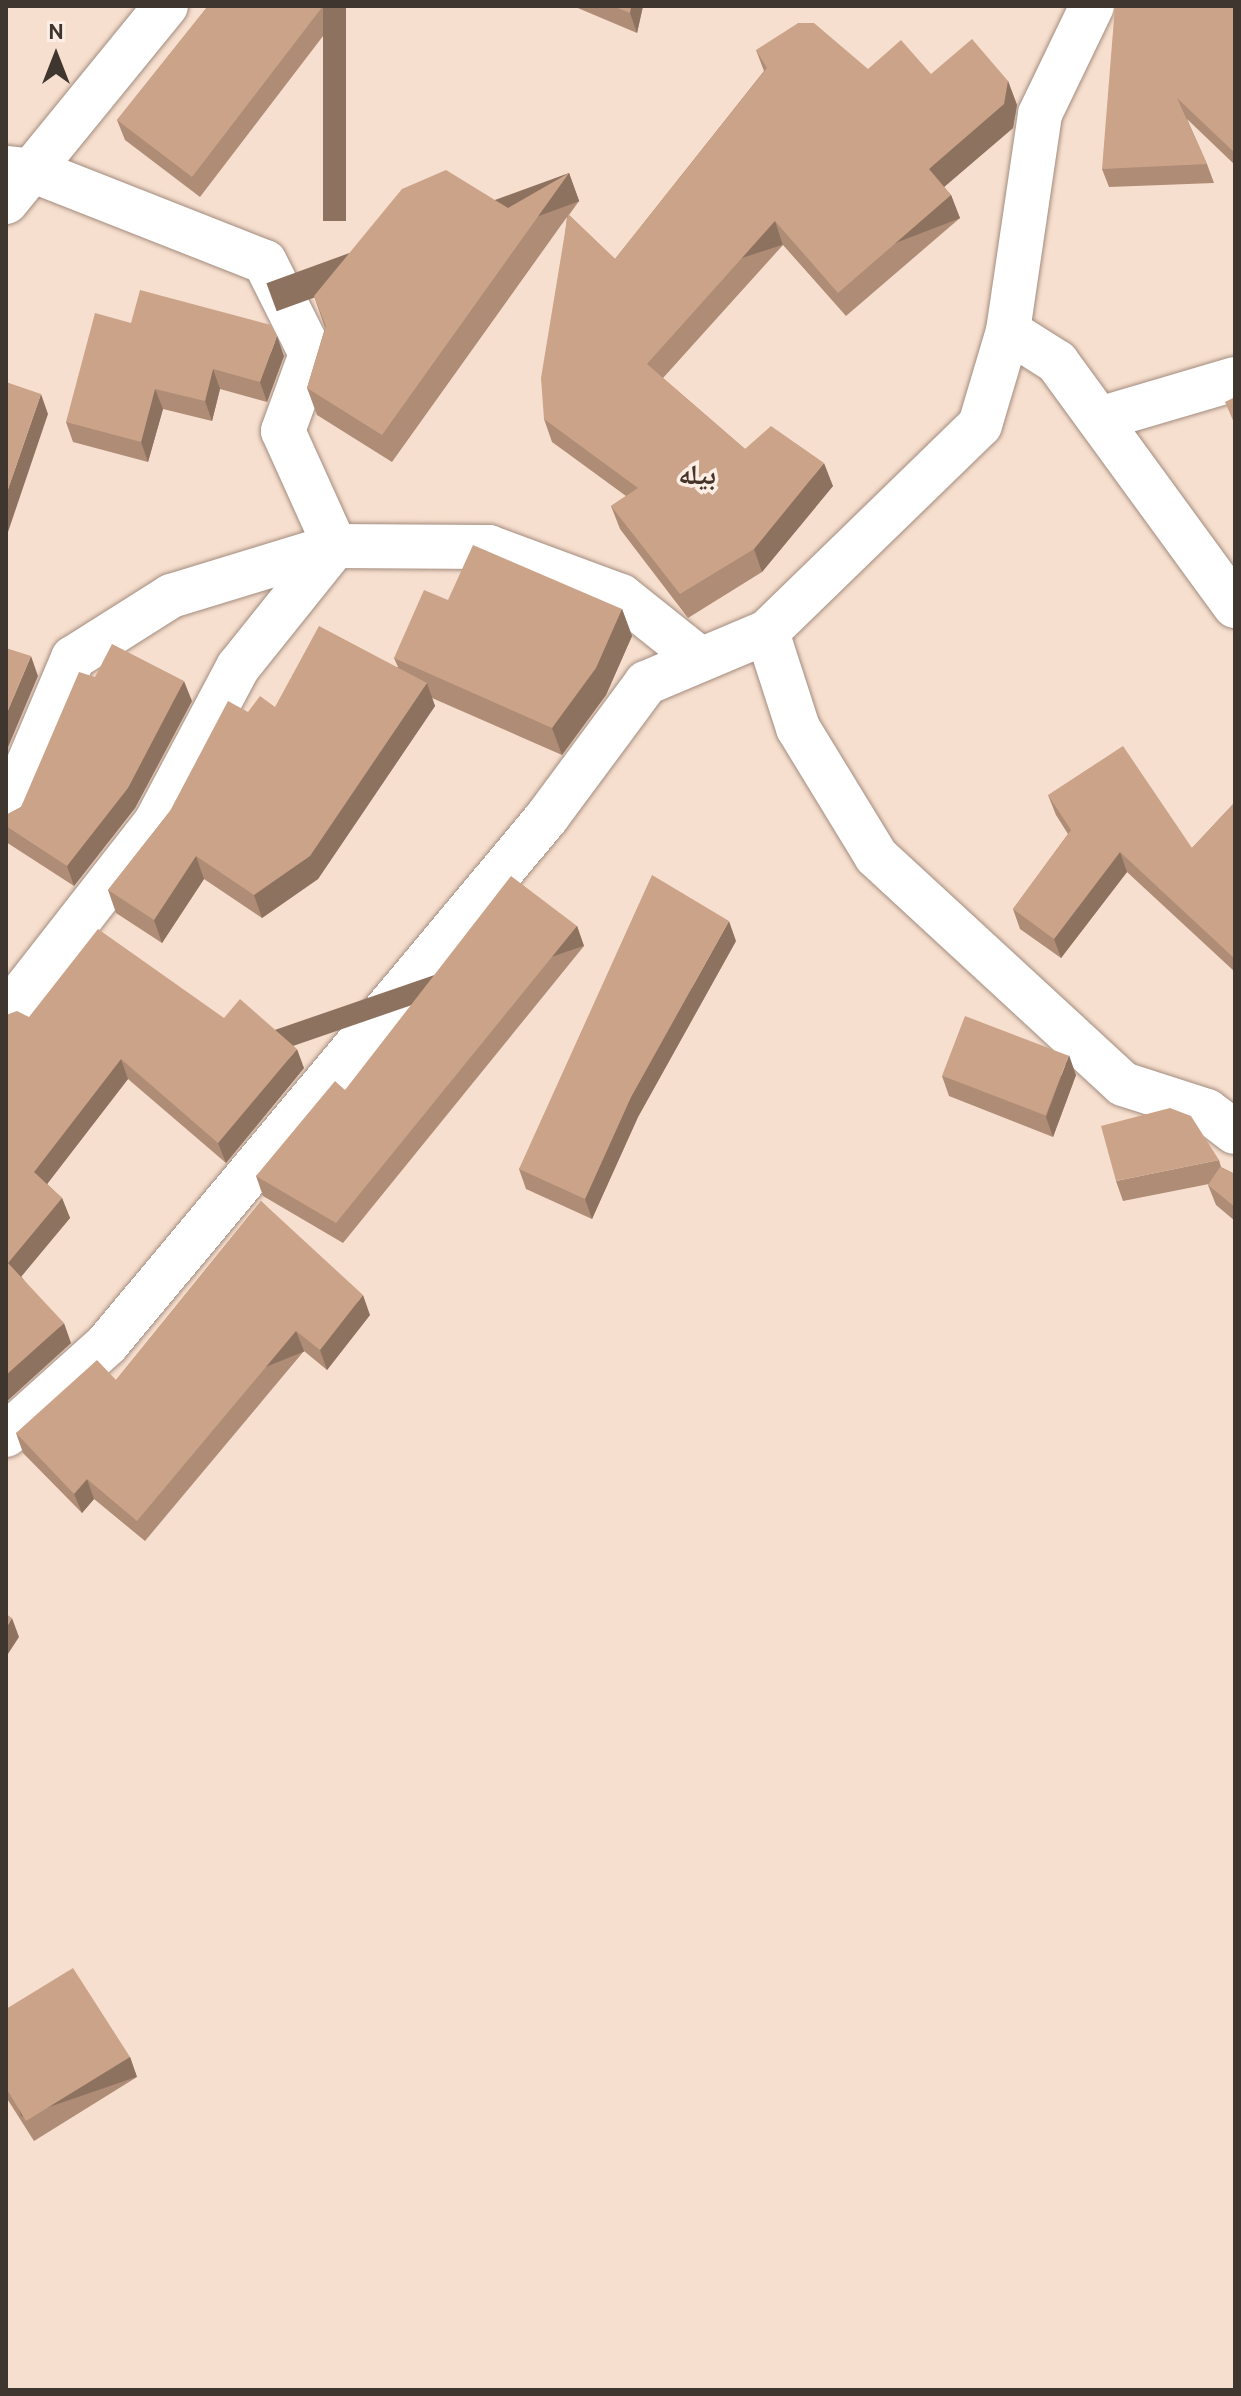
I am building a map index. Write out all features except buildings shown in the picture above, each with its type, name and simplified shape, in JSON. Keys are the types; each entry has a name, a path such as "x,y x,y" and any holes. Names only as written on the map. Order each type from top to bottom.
{"street":[{"path":"166,6 15,180 265,262 311,354 283,431 335,546"},
{"path":"6,1435 107,1344 547,817 646,683 767,632 980,425 1008,331 1040,114 1092,6"},
{"path":"1008,331 1057,362 1235,606"},
{"path":"1099,419 1235,379"},
{"path":"6,1014 156,822 238,667 335,546"},
{"path":"6,816 73,658 171,596 335,546 489,547 621,596 700,659"},
{"path":"767,632 798,728 876,856 1123,1084 1207,1111 1235,1132"}],"district":[{"name":"بیله","path":"697,474"}]}
